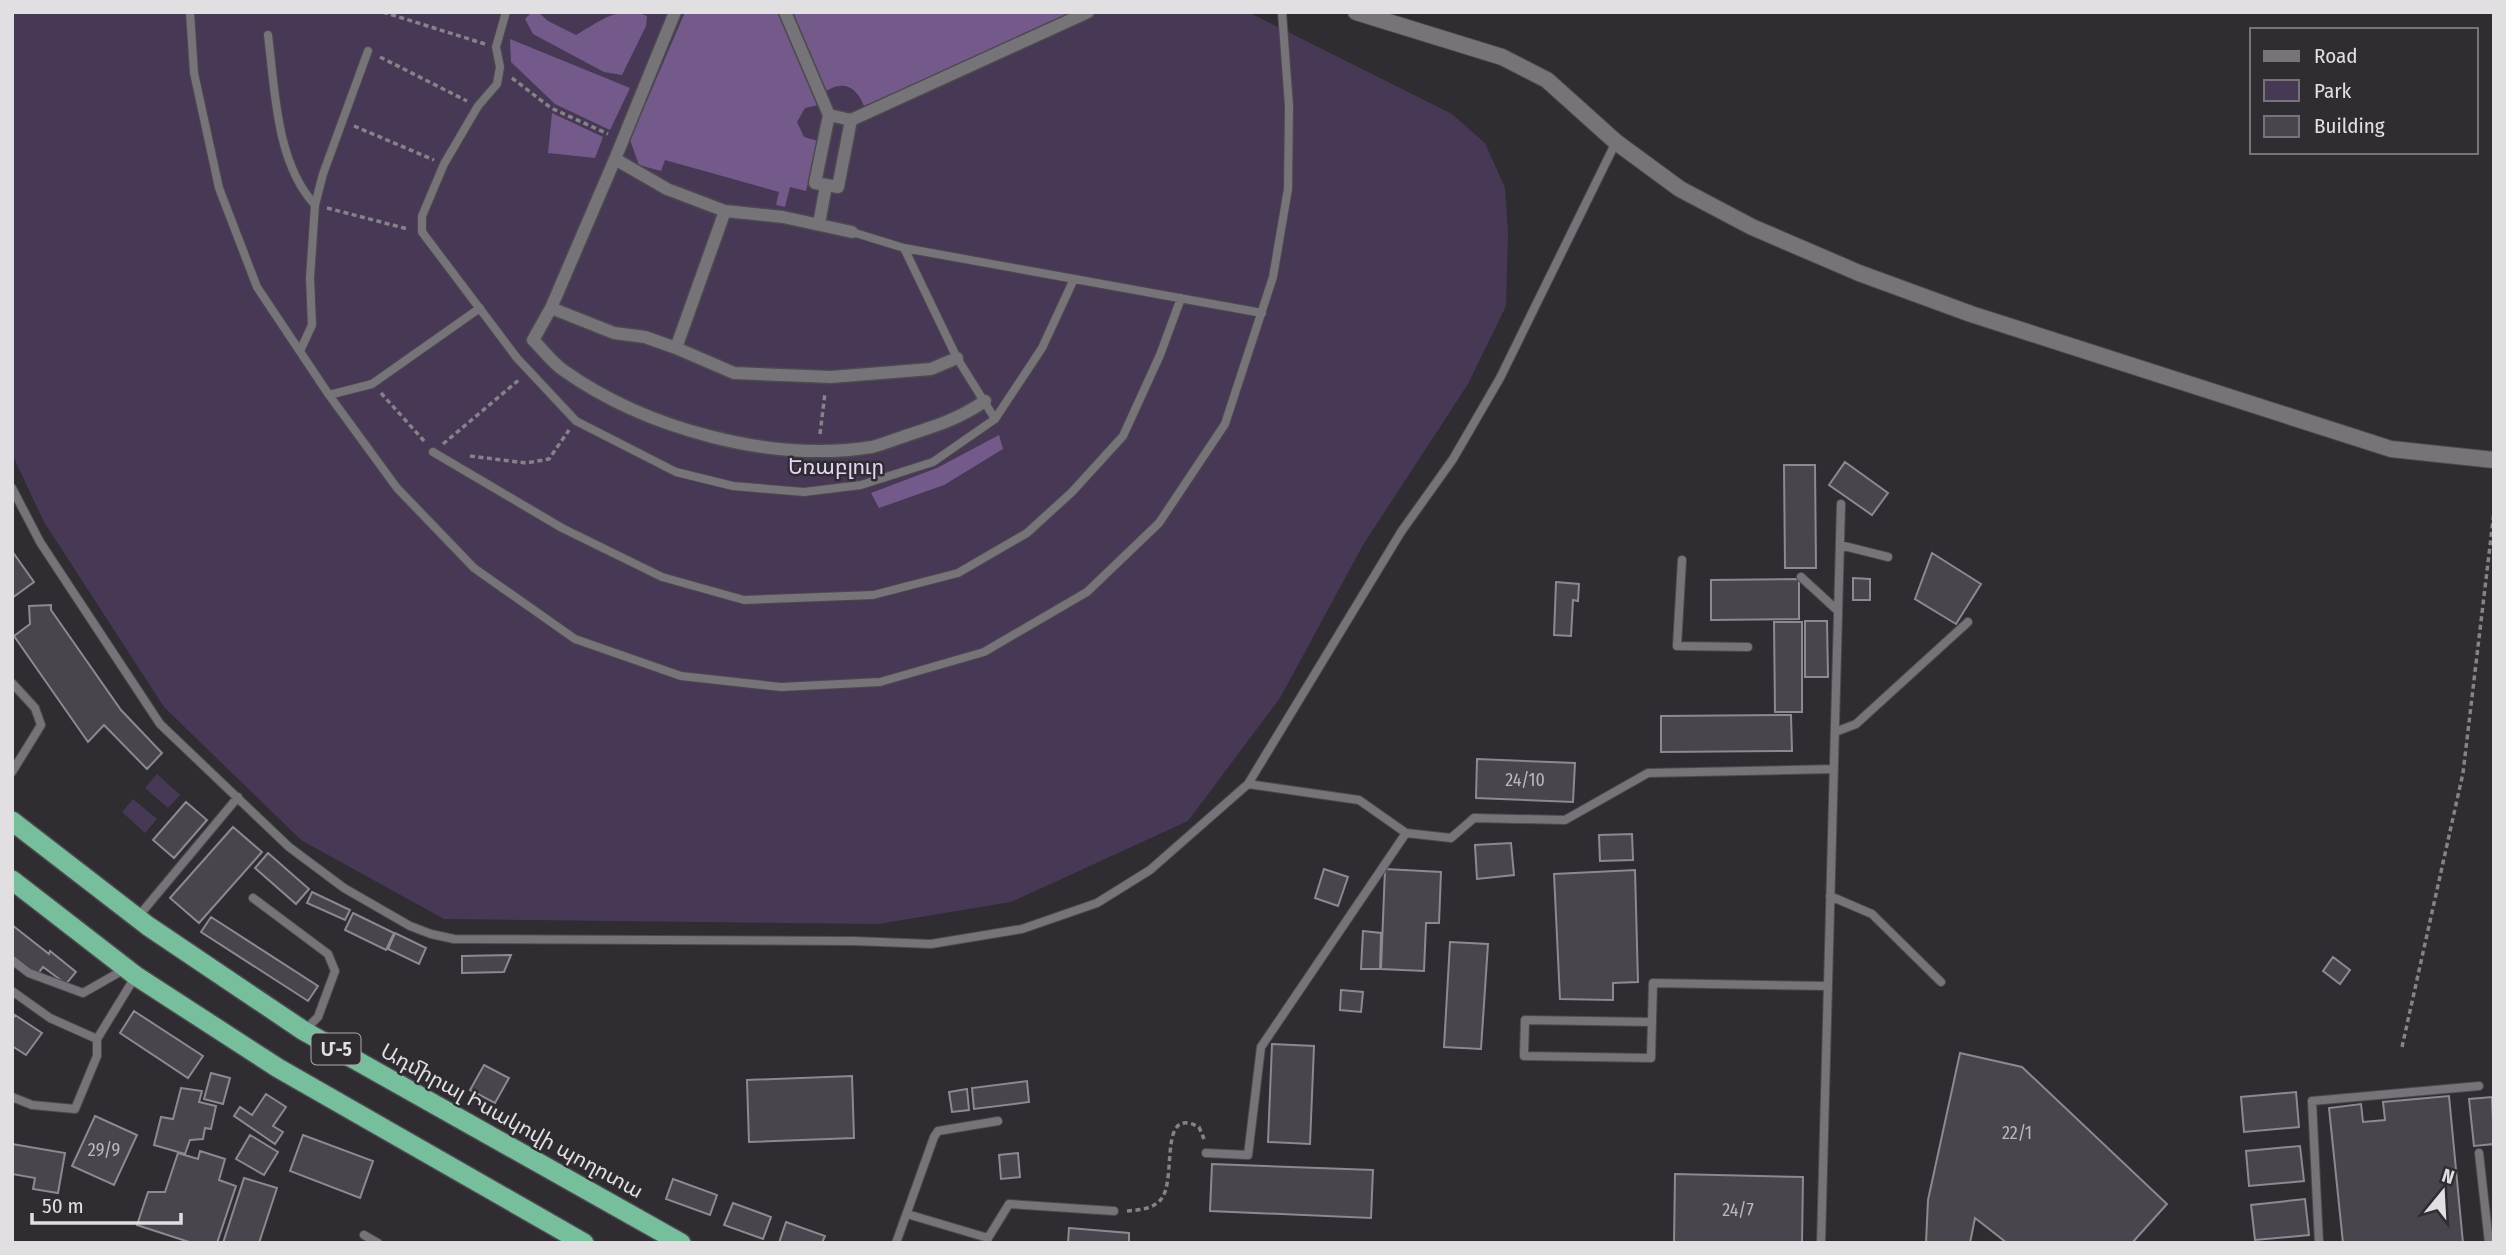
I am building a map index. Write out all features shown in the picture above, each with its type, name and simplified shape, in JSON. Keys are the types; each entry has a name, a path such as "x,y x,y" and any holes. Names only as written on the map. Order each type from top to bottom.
{"highway":[{"name":"Ադմիրալ Իսակովի պողոտա","path":"12,821 137,918 304,1031 681,1243"},
{"name":"Մ-5","path":"12,880 132,972 278,1068 584,1243"}],"street":[{"path":"785,12 829,115 815,183 838,187 851,120"},
{"path":"829,115 851,120 1088,12"},
{"path":"1356,12 1502,57 1525,67 1548,80 1616,142 1692,195 1752,227 1859,273 1971,314 2391,449 2494,460"},
{"path":"672,13 615,159 551,308 533,340 562,369 615,400 664,422 716,438 771,448 818,450 875,446 960,418 985,401"},
{"path":"615,159 667,189 725,211 819,224 852,232"},
{"path":"819,224 826,185"},
{"path":"676,348 725,211"},
{"path":"551,308 614,334 645,337 676,348 734,373 827,377 931,369 957,358"}],"lane":[{"path":"191,12 194,73 219,188 257,287 329,395 397,488 474,568 575,639 681,676 781,687 880,682 984,652 1087,592 1159,523 1225,424 1273,277 1288,189 1289,106 1282,12"},
{"path":"506,12 496,47 500,67 497,84 478,106 444,164 422,216 422,232 484,317 576,421 676,472 733,486 804,492 861,485 933,462 995,419 1042,348 1074,279"},
{"path":"268,35 281,136 302,191 315,205"},
{"path":"300,351 312,325 310,278 315,205 323,174 368,51"},
{"path":"12,488 40,542 160,724 289,847 344,888 410,926 454,939 931,944 1022,929 1097,902 1150,870 1248,784 1401,532 1453,459 1500,378 1616,142"},
{"path":"852,232 904,248 1262,313"},
{"path":"904,248 957,358 995,419"},
{"path":"433,452 562,528 662,577 744,600 873,596 958,573 1027,533 1072,492 1123,436 1160,355 1181,298"},
{"path":"329,395 372,384 480,308"},
{"path":"1821,1243 1841,503"},
{"path":"1840,545 1888,557"},
{"path":"1682,560 1677,646 1748,647"},
{"path":"1801,577 1838,611"},
{"path":"1835,733 1856,723 1968,622"},
{"path":"12,683 35,708 41,725 14,765"},
{"path":"1248,784 1359,800 1406,833 1451,838 1475,818 1565,820 1648,772 1833,769"},
{"path":"137,918 238,797"},
{"path":"1206,1153 1248,1155 1261,1047 1406,833"},
{"path":"1830,896 1872,914 1941,982"},
{"path":"253,898 328,954 335,971 318,1017 304,1031"},
{"path":"12,960 29,973 83,993 132,972"},
{"path":"12,1097 32,1105 75,1109 97,1056 97,1038 132,972"},
{"path":"1651,1022 1525,1020 1524,1056 1651,1058 1653,983 1827,986"},
{"path":"12,991 50,1018 97,1038"},
{"path":"2319,1243 2312,1101 2479,1086"},
{"path":"896,1243 938,1131 998,1121"},
{"path":"2479,1153 2489,1243"},
{"path":"907,1214 988,1240 1009,1204 1114,1211"},
{"path":"364,1235 378,1243"}],"path":[{"path":"383,12 496,47"},
{"path":"368,51 478,106"},
{"path":"500,67 551,108 622,140"},
{"path":"342,121 444,164"},
{"path":"315,205 422,232"},
{"path":"433,452 529,371"},
{"path":"818,450 827,377"},
{"path":"372,384 433,452 526,463 549,459 576,421"},
{"path":"2402,1047 2463,773 2494,512"},
{"path":"1114,1211 1150,1208 1161,1200 1170,1175 1172,1133 1176,1125 1184,1122 1199,1127 1203,1133 1206,1153"}],"green space":[{"name":"Եռաբլուր","path":"12,12 1248,12 1452,114 1485,143 1505,188 1508,233 1506,306 1468,384 1363,545 1280,698 1188,821 1011,902 878,924 444,919 301,840 164,707 44,522 12,454"},
{"path":"157,774 180,795 168,808 145,788"},
{"path":"133,799 157,819 145,833 122,812"}],"shaded area":[{"path":"532,12 538,12 548,21 576,35 619,13 647,16 646,26 622,75 604,72 533,34 525,19"},
{"path":"685,12 779,12 818,105 805,108 797,122 804,137 818,141 806,191 790,187 785,207 776,205 779,192 665,160 661,171 639,165 630,140"},
{"path":"793,12 1084,12 864,106 849,87 838,86 825,92"},
{"path":"510,39 630,88 610,130 555,104 511,62"},
{"path":"552,113 603,137 595,158 548,153"},
{"path":"999,435 1003,449 944,485 879,508 871,493 937,468"}],"building":[{"path":"1845,462 1888,493 1872,515 1829,485"},
{"path":"1784,465 1815,465 1816,568 1785,568"},
{"path":"12,551 34,582 12,598"},
{"path":"1932,553 1981,584 1956,624 1915,599"},
{"path":"1853,578 1870,579 1870,600 1853,600"},
{"path":"1799,579 1799,619 1711,620 1711,580"},
{"path":"1556,582 1579,584 1578,601 1573,600 1571,636 1554,635"},
{"path":"51,605 51,610 121,710 162,753 147,769 104,725 88,742 14,636 30,624 29,606"},
{"path":"1805,621 1827,621 1828,677 1805,677"},
{"path":"1774,622 1802,622 1802,712 1775,712"},
{"path":"1791,715 1792,751 1661,752 1661,716"},
{"path":"1477,759 1575,763 1573,802 1476,798"},
{"path":"186,802 207,820 174,858 153,840"},
{"path":"233,827 262,852 199,923 170,898"},
{"path":"1632,834 1633,860 1600,861 1599,835"},
{"path":"1511,843 1514,875 1477,879 1475,845"},
{"path":"268,853 309,889 296,904 255,868"},
{"path":"1324,869 1348,877 1338,906 1315,898"},
{"path":"1385,869 1441,872 1439,923 1426,923 1424,971 1381,969"},
{"path":"1635,870 1638,982 1613,983 1613,1000 1560,999 1554,874"},
{"path":"312,892 350,910 345,920 307,903"},
{"path":"353,913 394,933 386,950 345,930"},
{"path":"211,917 318,986 308,1001 201,932"},
{"path":"12,925 76,972 66,984 43,967 34,979 12,962"},
{"path":"1363,931 1381,933 1380,969 1361,969"},
{"path":"395,933 426,948 419,964 388,949"},
{"path":"1450,942 1488,944 1481,1049 1444,1047"},
{"path":"511,955 504,972 462,973 462,956"},
{"path":"2333,957 2350,970 2340,984 2323,971"},
{"path":"1341,990 1363,992 1361,1012 1340,1010"},
{"path":"134,1011 203,1056 188,1078 120,1033"},
{"path":"15,1015 42,1033 26,1055 12,1046 12,1020"},
{"path":"1272,1044 1314,1046 1310,1144 1268,1142"},
{"path":"1960,1053 2022,1067 2167,1204 2132,1243 2007,1243 1975,1218 1970,1243 1926,1243 1928,1200"},
{"path":"484,1065 509,1078 495,1103 470,1090"},
{"path":"211,1073 230,1078 223,1104 204,1099"},
{"path":"852,1076 854,1138 749,1142 747,1080"},
{"path":"1027,1081 1029,1102 974,1109 972,1088"},
{"path":"181,1088 202,1091 199,1102 216,1106 211,1129 205,1128 203,1139 190,1140 185,1154 154,1145 161,1117 173,1119"},
{"path":"967,1089 969,1110 952,1112 949,1092"},
{"path":"2296,1092 2299,1127 2244,1132 2241,1097"},
{"path":"266,1094 286,1107 273,1126 283,1132 275,1144 234,1116 240,1107 252,1115"},
{"path":"2449,1096 2463,1243 2343,1243 2329,1108 2361,1104 2363,1122 2385,1120 2383,1102"},
{"path":"2492,1097 2494,1144 2474,1146 2469,1099"},
{"path":"95,1116 137,1135 114,1185 72,1166"},
{"path":"250,1135 278,1152 264,1175 236,1159"},
{"path":"303,1135 373,1161 360,1198 290,1171"},
{"path":"12,1144 65,1153 58,1193 33,1189 35,1178 12,1174"},
{"path":"2300,1146 2304,1181 2249,1186 2246,1151"},
{"path":"200,1151 225,1159 219,1180 236,1186 217,1243 192,1243 137,1225 148,1192 165,1192 178,1153 198,1159"},
{"path":"1018,1153 1020,1177 1001,1179 999,1155"},
{"path":"1212,1164 1373,1170 1371,1218 1210,1211"},
{"path":"1675,1174 1803,1177 1802,1243 1674,1243"},
{"path":"244,1178 277,1188 259,1243 223,1243"},
{"path":"673,1179 717,1195 710,1215 666,1199"},
{"path":"2305,1199 2309,1235 2255,1240 2251,1205"},
{"path":"733,1203 771,1217 763,1239 724,1225"},
{"path":"786,1222 825,1236 822,1243 779,1243"},
{"path":"1069,1228 1129,1233 1129,1243 1068,1243"}]}
